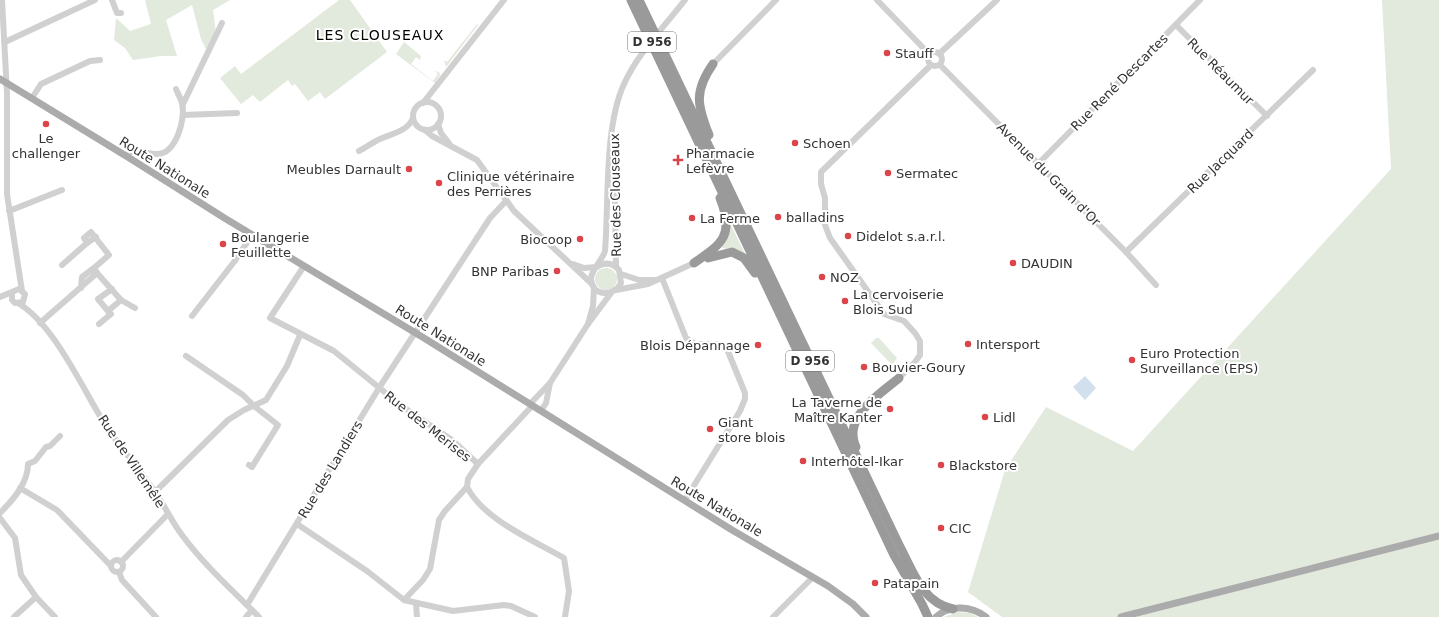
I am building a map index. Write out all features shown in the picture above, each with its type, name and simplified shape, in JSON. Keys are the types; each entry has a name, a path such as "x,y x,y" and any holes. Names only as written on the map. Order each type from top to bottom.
{"highway":[{"name":"D 956","path":"631,0 894,555 928,617"},
{"name":"D 956","path":"639,0 864,475 922,588 934,602 953,608"},
{"name":"D 956","path":"713,64 703,80 698,100 701,113 726,185"},
{"name":"D 956","path":"692,128 722,203 726,226 722,241 718,246 694,263"},
{"name":"D 956","path":"694,263 726,252 738,254 747,262 770,294"},
{"path":"864,475 864,463 854,441 852,432 854,422 860,413 899,378"}],"main road":[{"name":"Route Nationale","path":"3,81 252,235 813,577 844,597 866,617"},
{"path":"1121,617 1439,536"},
{"path":"936,617 953,608 971,609 986,617"}],"street":[{"path":"2,0 5,42 3,81 7,93 6,165 8,212 20,272 15,302"},
{"path":"5,42 95,0"},
{"path":"112,0 117,13 121,13"},
{"path":"359,152 376,140 403,129 411,123 416,107 424,103 439,85 504,0"},
{"name":"Rue des Clouseaux","path":"597,266 605,251 611,192 614,122 623,85 640,58 685,0"},
{"path":"713,64 776,0"},
{"path":"877,0 930,55"},
{"path":"930,55 939,54 997,0"},
{"name":"Rue René Descartes","path":"1038,164 1200,0"},
{"path":"182,104 222,23"},
{"name":"Rue Réaumur","path":"1176,25 1267,116"},
{"path":"899,378 920,355 920,341 904,321 884,314 830,238 826,225 825,198 821,184 821,172 931,65 940,65 942,60 939,54"},
{"path":"930,55 928,58 931,65"},
{"path":"32,98 38,86 41,84 90,61 100,60"},
{"name":"Avenue du Grain d'Or","path":"940,65 1126,252 1156,285"},
{"name":"Rue Jacquard","path":"1126,252 1313,70"},
{"path":"439,85 435,98 435,105 440,112 438,124 441,133 450,144"},
{"path":"0,89 7,93"},
{"path":"126,156 137,150 158,154 170,150 176,140 183,115 182,104 176,89"},
{"path":"424,103 435,105"},
{"path":"183,115 237,113"},
{"path":"413,118 418,128"},
{"path":"425,130 434,128 438,124"},
{"path":"403,129 418,128 425,130 432,136 450,144 477,160 506,201 527,225 570,262 593,286 605,294 648,284 694,263"},
{"path":"8,212 62,190"},
{"name":"Rue des Clouseaux","path":"611,192 618,199 616,268"},
{"name":"Rue des Landiers","path":"246,605 379,388 416,334 490,218 506,201"},
{"path":"40,323 81,288 110,255 91,232 84,238 87,243 62,265"},
{"path":"192,316 234,262 252,235"},
{"path":"570,262 584,268 607,264 616,268 621,274 639,280 660,279"},
{"name":"Rue des Merises","path":"304,266 270,318 300,335 334,351 379,388 452,440 478,464"},
{"path":"588,324 593,306 593,286 591,274 597,266"},
{"path":"96,271 122,300 135,308"},
{"path":"564,617 569,591 564,558 499,521 471,496 467,487 468,479 478,464 550,383 588,324 621,283 621,274"},
{"path":"660,279 686,338 695,344 721,344 727,349 745,393 745,399 740,411 685,500"},
{"path":"99,324 111,314 98,300 112,289"},
{"path":"0,298 17,291"},
{"name":"Rue de Villemêle","path":"17,291 25,298 28,309"},
{"path":"0,298 15,302 23,302 25,298"},
{"path":"108,311 122,300"},
{"name":"Rue de Villemêle","path":"15,302 28,309 72,367 117,443 155,492 182,536 204,561 259,617"},
{"path":"155,492 228,420 266,400 286,366 300,335"},
{"path":"186,356 243,395 278,425 252,467 249,466"},
{"path":"541,411 546,403 550,383"},
{"path":"0,513 20,488 28,474 28,464 35,461 46,447 50,446 60,436"},
{"path":"404,600 423,580 430,569 439,520 445,511 467,487"},
{"path":"20,488 57,510 111,566 113,571 119,572"},
{"path":"121,562 168,514"},
{"path":"0,518 15,538 21,575 36,597 55,617"},
{"path":"297,524 367,571 404,600 416,604 453,611 504,605 511,606 535,617"},
{"path":"111,566 113,561 121,562"},
{"path":"119,572 122,568 121,562"},
{"path":"119,572 122,580 156,617"},
{"path":"773,617 813,577"},
{"path":"14,617 36,597"},
{"path":"416,604 417,617"},
{"path":"246,617 252,610"}],"shaded area":[{"path":"145,0 230,0 213,10 217,40 206,49 201,39 192,5 166,20 177,56 161,56 133,60 125,48 114,40 116,18 130,31 151,24"},
{"path":"339,0 350,0 387,52 325,99 320,92 308,101 295,84 292,86 288,80 260,102 253,95 241,104 220,78 235,66 241,74"},
{"path":"1382,0 1439,0 1439,617 1002,617 968,592 1005,470 1046,407 1133,451 1391,169"},
{"path":"478,23 446,67 444,60 447,62"},
{"path":"404,42 421,56 420,60 416,57 411,64 433,81 438,74 435,71 439,72 440,75 435,83 396,54"},
{"path":"727,217 746,256 729,249 722,248"},
{"path":"606,268 614,271 617,279 614,287 606,290 598,287 595,279 598,271"},
{"path":"876,338 879,338 897,358 892,365 871,343"},
{"path":"958,612 970,613 978,617 944,617"}],"water":[{"path":"1085,376 1096,388 1085,400 1073,387"}],"place":[{"name":"Stauff","path":"887,53"},
{"name":"Le challenger","path":"46,124"},
{"name":"Schoen","path":"795,143"},
{"name":"Pharmacie Lefèvre","path":"678,160"},
{"name":"Meubles Darnault","path":"409,169"},
{"name":"Sermatec","path":"888,173"},
{"name":"Clinique vétérinaire des Perrières","path":"439,183"},
{"name":"balladins","path":"778,217"},
{"name":"La Ferme","path":"692,218"},
{"name":"Didelot s.a.r.l.","path":"848,236"},
{"name":"Biocoop","path":"580,239"},
{"name":"Boulangerie Feuillette","path":"223,244"},
{"name":"DAUDIN","path":"1013,263"},
{"name":"BNP Paribas","path":"557,271"},
{"name":"NOZ","path":"822,277"},
{"name":"La cervoiserie Blois Sud","path":"845,301"},
{"name":"Intersport","path":"968,344"},
{"name":"Blois Dépannage","path":"758,345"},
{"name":"Euro Protection Surveillance (EPS)","path":"1132,360"},
{"name":"Bouvier-Goury","path":"864,367"},
{"name":"La Taverne de Maître Kanter","path":"890,409"},
{"name":"Lidl","path":"985,417"},
{"name":"Giant store blois","path":"710,429"},
{"name":"Interhôtel-Ikar","path":"803,461"},
{"name":"Blackstore","path":"941,465"},
{"name":"CIC","path":"941,528"},
{"name":"Patapain","path":"875,583"}],"district":[{"name":"LES CLOUSEAUX","path":"380,35"}]}
